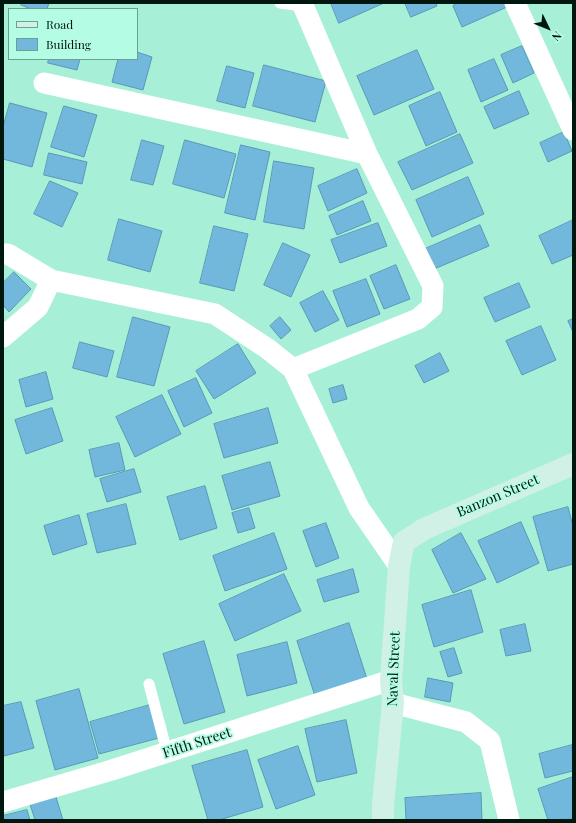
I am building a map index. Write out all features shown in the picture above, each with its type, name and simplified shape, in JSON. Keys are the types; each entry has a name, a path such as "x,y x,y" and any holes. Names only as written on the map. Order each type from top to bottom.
{"street":[{"path":"515,3 573,130"},
{"path":"293,369 418,319 432,306 433,286 367,154 303,5"},
{"path":"44,83 367,154"},
{"path":"3,254 8,254 51,280 215,314 268,349 293,369 359,508 399,566"},
{"path":"3,337 38,307 51,280"},
{"name":"Banzon Street","path":"424,529 573,464"},
{"name":"Naval Street","path":"383,820 383,804 394,703 391,680 399,566 404,542 424,529"},
{"name":"Fifth Street","path":"3,802 112,770 391,680"},
{"path":"394,703 466,722 490,741 509,820"}],"lane":[{"path":"280,3 303,5"},
{"path":"149,684 167,752"}],"building":[{"path":"22,3 49,3 47,8 28,8 21,5"},
{"path":"331,3 384,3 339,23"},
{"path":"405,3 436,3 437,6 411,17"},
{"path":"458,3 505,3 507,7 462,27 453,6"},
{"path":"522,46 534,73 513,83 501,55"},
{"path":"417,50 434,89 374,115 357,76"},
{"path":"138,52 152,57 143,90 112,82 118,60 138,60"},
{"path":"494,59 508,90 481,102 468,70"},
{"path":"49,60 80,60 77,70 48,63"},
{"path":"264,65 326,81 315,122 253,106"},
{"path":"227,66 254,73 245,108 217,101"},
{"path":"519,91 529,114 494,129 484,107"},
{"path":"440,92 457,132 426,146 409,106"},
{"path":"10,103 47,113 32,167 3,159 3,127"},
{"path":"64,106 97,115 84,157 51,147"},
{"path":"564,132 572,151 548,162 540,143"},
{"path":"460,134 473,163 412,190 398,162"},
{"path":"142,140 164,146 153,185 131,180"},
{"path":"185,140 236,154 224,198 173,184"},
{"path":"241,145 270,152 255,220 225,213"},
{"path":"49,153 87,162 82,184 44,175"},
{"path":"274,161 314,168 304,229 264,222"},
{"path":"357,169 367,193 328,211 318,186"},
{"path":"468,177 484,214 432,237 416,200"},
{"path":"50,181 78,193 62,227 34,214"},
{"path":"363,201 371,221 337,235 329,216"},
{"path":"119,219 162,231 150,272 108,260"},
{"path":"573,220 573,255 552,264 539,236"},
{"path":"378,223 387,246 340,263 331,240"},
{"path":"480,225 489,246 434,269 425,249"},
{"path":"214,226 248,234 234,291 200,283"},
{"path":"283,243 310,255 291,297 264,285"},
{"path":"396,265 410,299 384,309 370,276"},
{"path":"14,272 31,289 9,312 3,305 3,283"},
{"path":"366,279 380,314 347,327 333,291"},
{"path":"519,283 530,307 495,322 484,298"},
{"path":"323,291 339,320 315,332 300,303"},
{"path":"133,317 170,327 154,386 117,377"},
{"path":"280,317 291,330 281,339 270,326"},
{"path":"573,319 573,332 568,321"},
{"path":"541,326 556,360 522,375 506,341"},
{"path":"80,342 114,351 107,377 73,368"},
{"path":"238,344 256,373 214,399 196,371"},
{"path":"440,353 449,371 424,383 415,366"},
{"path":"46,372 53,399 26,407 19,380"},
{"path":"196,378 212,413 184,427 168,391"},
{"path":"343,385 347,399 333,403 329,389"},
{"path":"162,395 181,434 135,457 116,417"},
{"path":"52,408 63,441 26,454 15,420"},
{"path":"268,408 278,443 224,458 214,424"},
{"path":"119,443 125,470 95,477 89,450"},
{"path":"270,462 280,496 232,510 222,476"},
{"path":"134,469 141,492 107,502 100,479"},
{"path":"205,486 217,528 180,540 167,497"},
{"path":"126,504 136,544 97,553 87,514"},
{"path":"568,507 573,526 573,564 548,571 533,517"},
{"path":"249,508 255,528 238,533 232,513"},
{"path":"79,515 87,544 53,555 44,526"},
{"path":"521,522 539,563 497,583 478,541"},
{"path":"326,523 339,558 316,567 303,531"},
{"path":"274,533 287,569 225,591 213,556"},
{"path":"461,533 486,579 453,593 432,550"},
{"path":"353,569 359,592 324,602 317,580"},
{"path":"284,574 301,611 235,641 219,604"},
{"path":"471,590 483,632 434,647 422,605"},
{"path":"349,623 367,679 315,696 297,641"},
{"path":"525,624 531,651 506,656 500,630"},
{"path":"204,641 225,712 184,724 163,654"},
{"path":"287,642 297,683 247,696 237,655"},
{"path":"454,648 462,673 448,677 440,652"},
{"path":"428,678 453,683 450,702 425,697"},
{"path":"79,689 98,758 55,770 36,701"},
{"path":"21,702 34,748 4,756 3,706"},
{"path":"150,705 159,738 99,754 90,722"},
{"path":"346,720 357,773 317,782 305,729"},
{"path":"572,745 573,771 545,778 539,754"},
{"path":"298,746 315,795 276,809 258,760"},
{"path":"247,750 263,807 219,820 208,820 192,766"},
{"path":"573,777 573,819 548,820 538,789"},
{"path":"481,793 482,820 406,820 405,798"},
{"path":"56,797 63,820 35,820 30,804"},
{"path":"27,810 30,820 3,820 3,816"}]}
